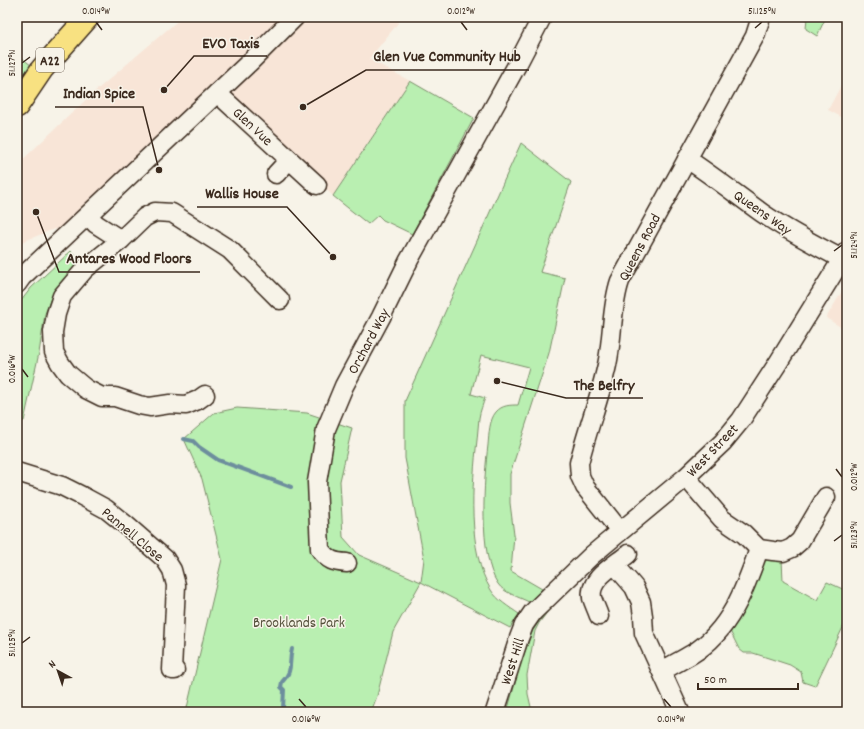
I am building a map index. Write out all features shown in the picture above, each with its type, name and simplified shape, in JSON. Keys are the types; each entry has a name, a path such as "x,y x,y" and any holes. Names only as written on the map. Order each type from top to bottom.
{"highway":[{"name":"A22","path":"17,106 42,69 88,17"}],"street":[{"path":"19,280 88,216 295,17"},
{"name":"Orchard Way","path":"347,563 332,561 325,556 320,549 317,482 326,429 344,386 381,318 409,260 542,17"},
{"name":"Queens Road","path":"620,531 585,487 580,476 579,462 607,367 616,293 620,281 755,36 761,17"},
{"name":"Glen Vue","path":"217,93 317,185"},
{"name":"Queens Way","path":"687,159 719,180 769,217 805,240 845,255"},
{"path":"276,174 289,160"},
{"path":"205,395 186,405 170,404 150,407 115,397 102,397 94,394 77,383 68,374 54,352 53,332 56,314 62,296 85,270 121,240 145,217 155,212 172,213 230,250 280,300"},
{"path":"88,216 96,224 121,240"},
{"name":"West Street","path":"533,612 586,560 686,477 723,442 740,420 778,363 845,255"},
{"name":"Pannell Close","path":"17,472 62,486 100,506 126,524 165,559 172,570 176,585 172,670 175,670"},
{"path":"686,477 722,519 744,534 759,549 783,552 792,548 800,541 817,501"},
{"path":"662,671 693,654 710,640 723,626 745,588 759,549"},
{"path":"599,616 592,598 592,589 598,578 621,560 638,597 643,616 644,633 680,712"},
{"name":"West Hill","path":"495,712 519,638 524,625 533,612"}],"shaded area":[{"path":"182,17 403,17 369,59 410,81 333,196 232,97 219,82 59,230 54,229 17,244 17,165 92,94"},
{"path":"847,74 847,120 828,110"},
{"path":"847,283 847,331 826,318"}],"green space":[{"path":"807,17 826,17 817,36 806,29"},
{"path":"17,54 32,66 17,89"},
{"path":"410,81 474,118 412,234 383,220 378,215 368,224 333,196"},
{"path":"521,143 571,182 540,272 565,278 549,353 510,474 510,503 514,535 511,571 542,589 529,602 504,590 498,584 487,555 484,496 492,419 496,412 501,408 518,405 529,367 481,355 471,394 485,398 479,418 474,477 473,517 475,537 483,574 491,590 507,606 519,614 510,628 421,582 424,559 405,458 405,401"},
{"path":"71,251 80,262 64,279 52,295 45,314 39,353 24,421 17,420 17,306 31,288"},
{"name":"Brooklands Park","path":"237,408 307,413 352,428 340,481 343,537 359,555 421,582 393,632 377,696 371,712 186,712 222,559 202,479 184,439 214,413"},
{"path":"766,557 782,559 783,581 817,600 827,582 847,591 847,619 815,686 803,682 801,672 790,665 753,653 744,653 739,649 729,629 760,563"},
{"path":"552,606 535,631 527,675 528,694 531,707 534,712 507,712 521,662 533,630"}],"waterway":[{"path":"184,439 193,441 218,460 291,487"},
{"path":"281,712 283,708 284,690 281,687 282,682 288,674 292,649"}],"place":[{"name":"EVO Taxis","path":"164,90"},
{"name":"Glen Vue Community Hub","path":"303,107"},
{"name":"Indian Spice","path":"159,170"},
{"name":"Antares Wood Floors","path":"36,212"},
{"name":"Wallis House","path":"333,257"},
{"name":"The Belfry","path":"497,381"}]}
